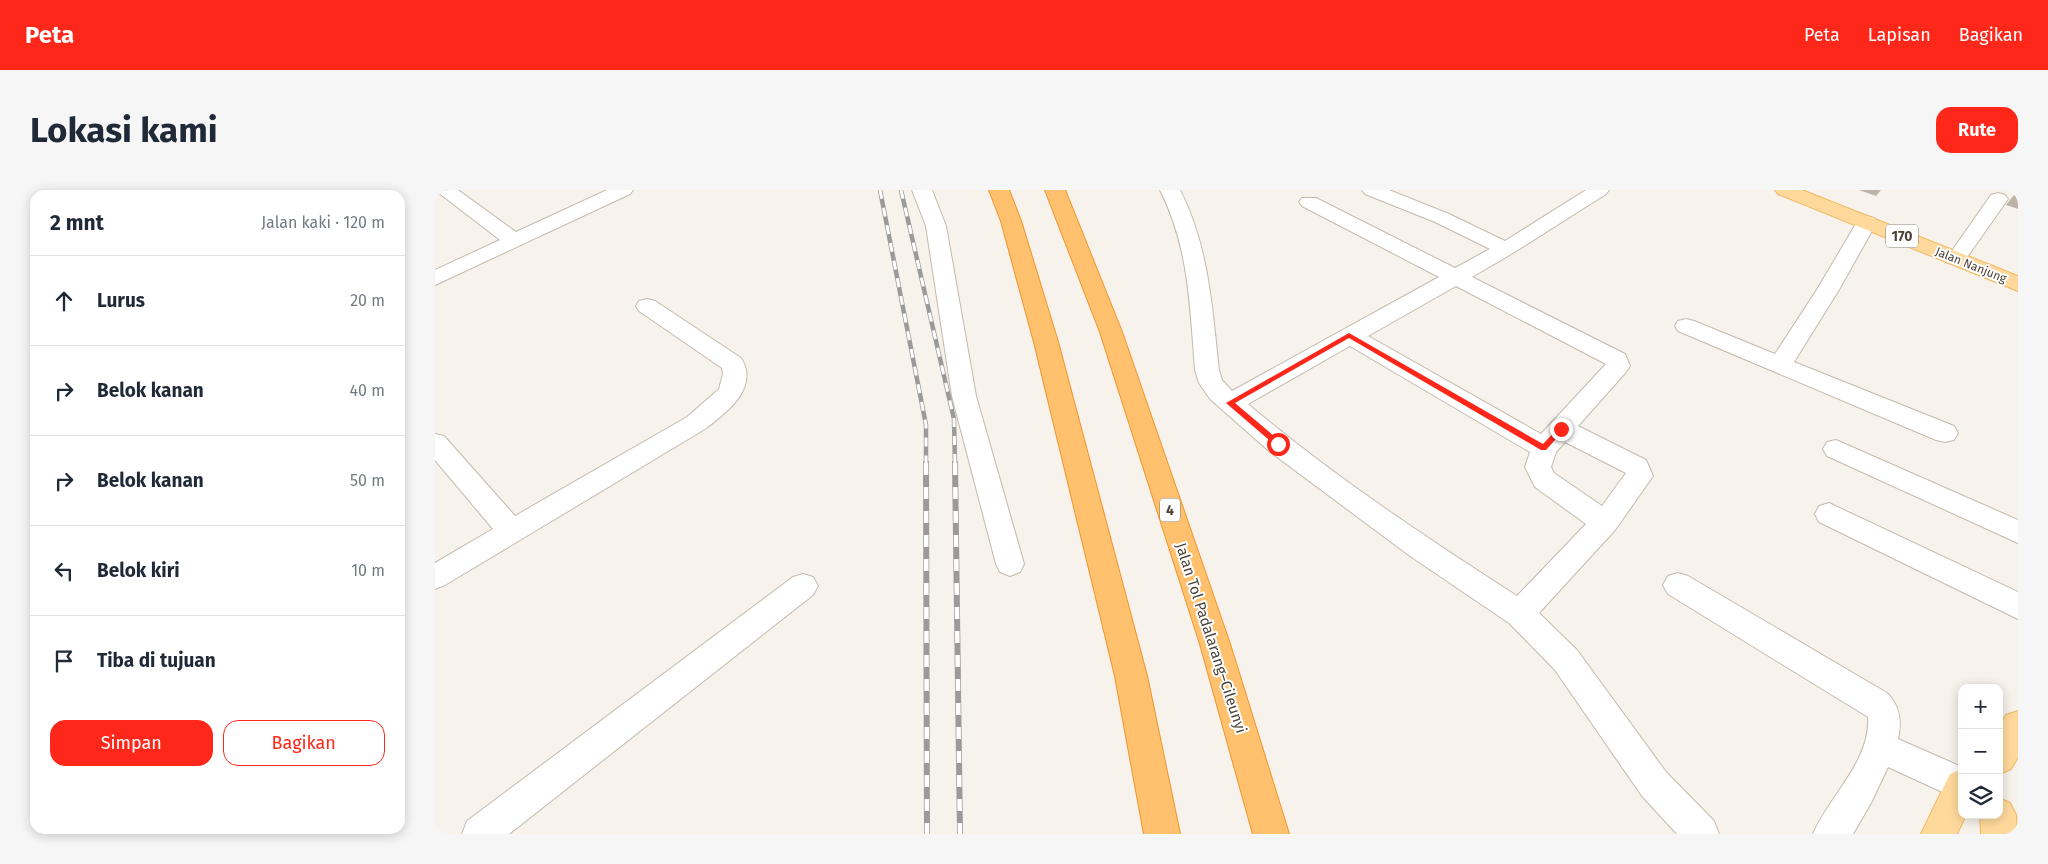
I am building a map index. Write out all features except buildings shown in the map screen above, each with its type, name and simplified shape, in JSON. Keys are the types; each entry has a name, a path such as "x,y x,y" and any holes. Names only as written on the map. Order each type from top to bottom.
{"highway":[{"path":"999,190 1011,221 1046,342 1078,466 1131,676 1162,834"},
{"name":"Jalan Tol Padalarang–Cileunyi","path":"1055,190 1114,342 1215,644 1271,834"}],"main road":[{"name":"Jalan Nanjung","path":"1785,190 2018,284"},
{"path":"2003,751 2018,726"},
{"path":"1939,834 1958,794"},
{"path":"1998,819 1999,834"}],"street":[{"path":"445,190 515,241"},
{"path":"435,278 623,190"},
{"path":"922,190 936,226 963,396 1010,564"},
{"path":"1170,190 1180,208 1191,236 1198,272 1207,370 1211,383 1230,403 1278,444 1419,548 1520,614 1566,660 1689,832"},
{"path":"1372,190 1442,218 1506,248"},
{"path":"1230,403 1349,335 1455,278 1599,190"},
{"path":"1956,259 1998,199"},
{"path":"1309,202 1617,360 1618,366 1553,438 1538,467 1544,480 1605,522"},
{"path":"1780,366 1829,288 1867,222"},
{"path":"435,576 697,423 730,394 736,374 733,364 647,306"},
{"path":"1686,326 1945,433"},
{"path":"1349,335 1553,438 1625,460 1637,467 1640,476 1605,522 1520,614"},
{"path":"435,443 511,531"},
{"path":"1836,448 2018,532"},
{"path":"1829,514 2018,606"},
{"path":"1678,585 1876,703 1881,708 1885,719 1880,747 1859,791 1831,834"},
{"path":"480,834 803,586"},
{"path":"1880,747 1958,783"}],"railway":[{"path":"880,190 926,425 926,463"},
{"path":"901,190 954,419 955,464"},
{"path":"926,463 927,834"},
{"path":"955,463 960,834"}],"route":[{"path":"1278,444 1230,403 1349,335 1544,448 1561,429"}]}
